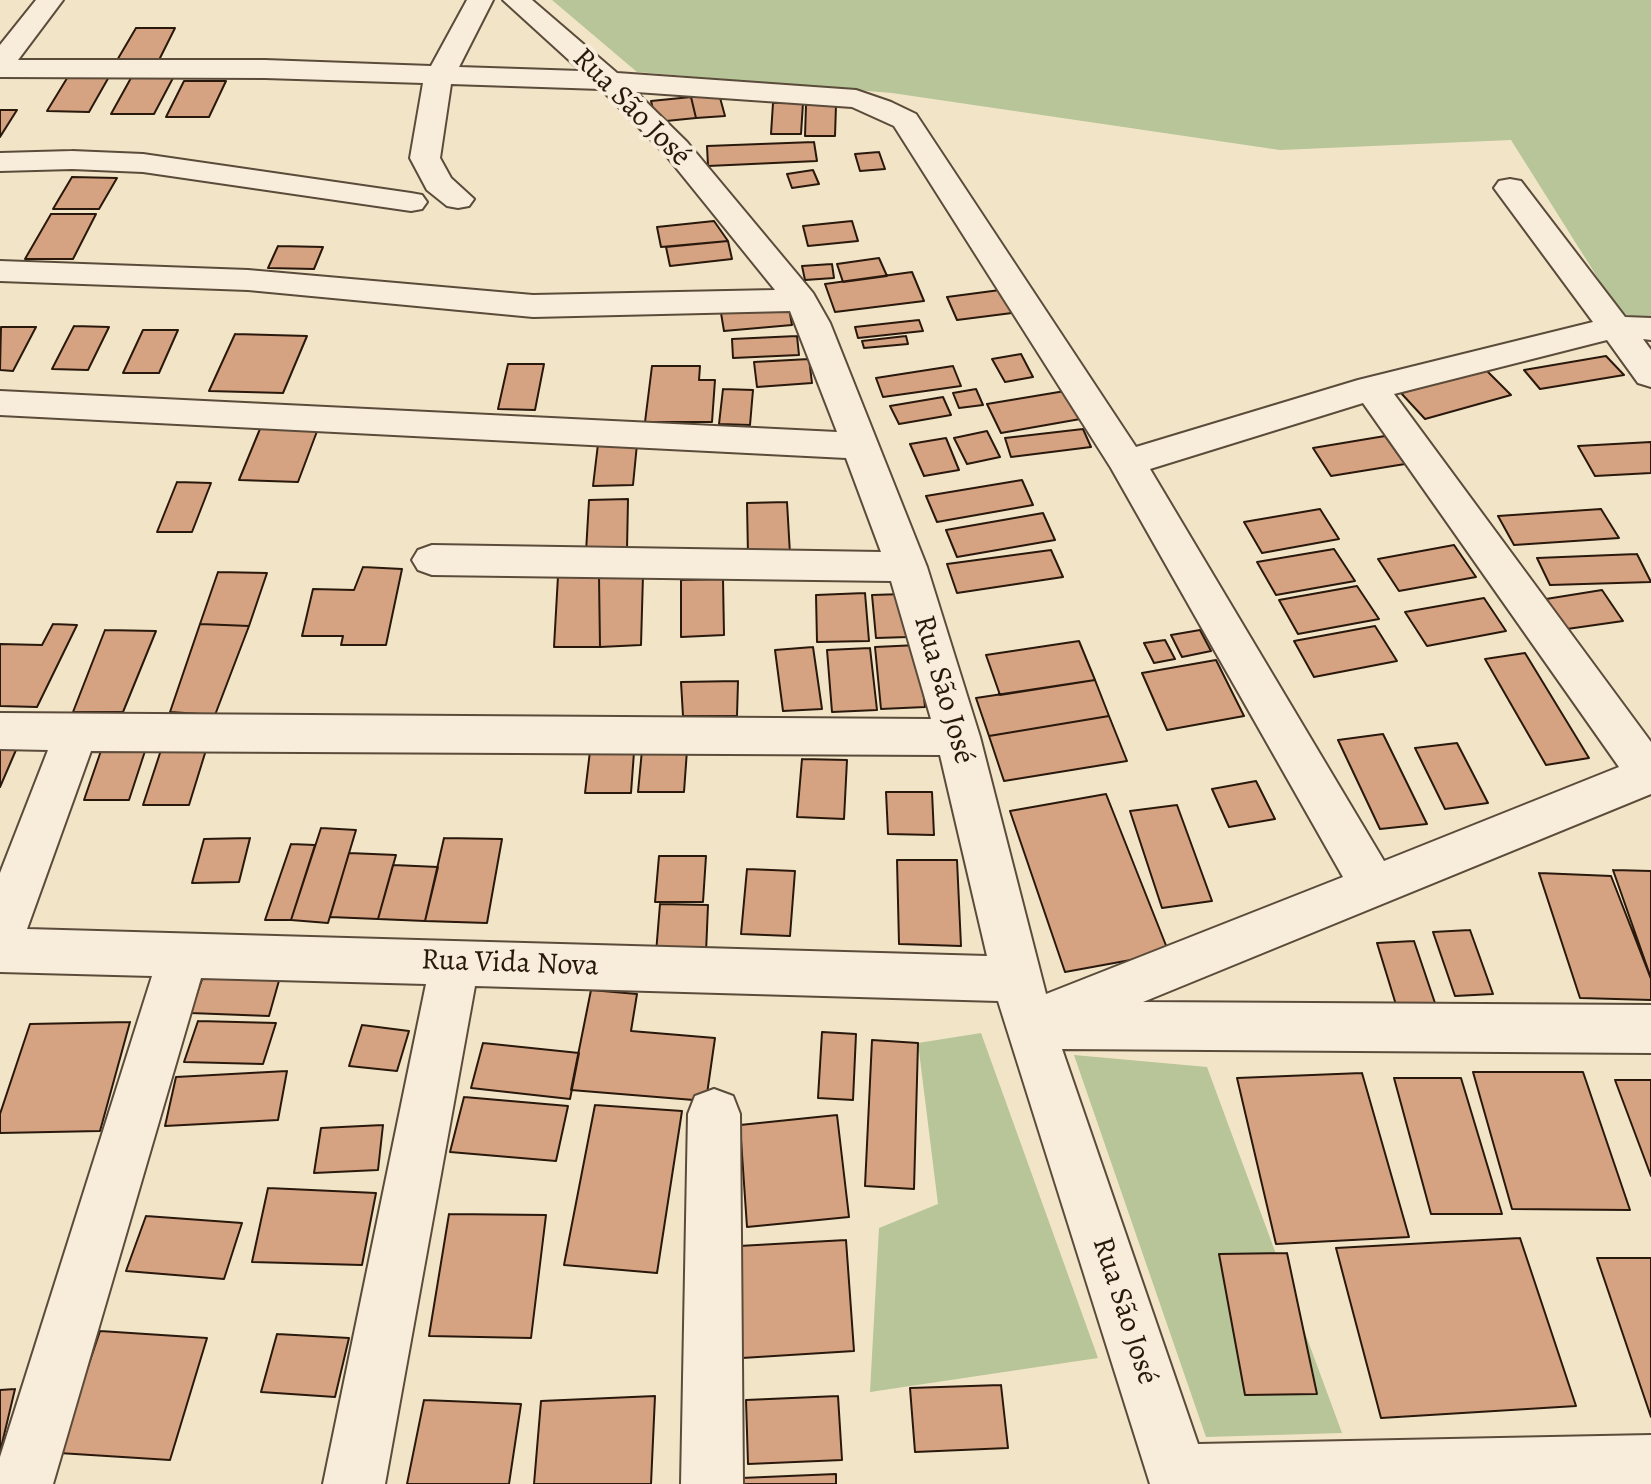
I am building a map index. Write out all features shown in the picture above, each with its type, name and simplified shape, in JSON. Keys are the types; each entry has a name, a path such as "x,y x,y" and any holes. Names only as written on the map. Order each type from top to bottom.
{"street":[{"path":"0,66 50,0"},
{"path":"458,199 438,183 425,158 436,85 480,0"},
{"name":"Rua São José","path":"516,0 609,81 676,148 801,300 813,323 907,567 958,737 1024,1002 1179,1479"},
{"path":"0,66 443,73 609,81 856,99 905,120 1127,463 1374,887"},
{"path":"0,162 72,160 143,163 411,202"},
{"path":"1510,188 1634,328 1651,375"},
{"path":"0,271 248,280 533,306 801,300"},
{"path":"1127,463 1371,388 1634,328"},
{"path":"1024,1002 1374,887 1650,774 1371,388"},
{"path":"0,403 861,446"},
{"path":"432,560 907,567"},
{"path":"0,731 958,737"},
{"path":"0,936 76,733"},
{"name":"Rua Vida Nova","path":"0,950 455,961 1024,1002 1651,1029"},
{"path":"22,1484 184,954"},
{"path":"354,1484 455,961"},
{"path":"712,1484 714,1114"},
{"path":"1179,1479 1651,1465"}],"green space":[{"path":"552,0 1651,0 1651,319 1623,318 1511,140 1280,150 892,93 637,72"},
{"path":"981,1033 1098,1358 870,1392 879,1228 938,1204 918,1043"},
{"path":"1074,1055 1207,1067 1342,1433 1206,1437"}],"building":[{"path":"136,28 175,28 158,62 116,62"},
{"path":"69,75 110,75 89,112 47,111"},
{"path":"131,78 173,78 154,114 111,114"},
{"path":"184,81 226,81 209,117 166,117"},
{"path":"719,94 725,116 696,118 691,97"},
{"path":"691,97 696,118 656,122 651,101"},
{"path":"773,103 803,103 801,134 771,134"},
{"path":"806,105 836,105 835,136 805,136"},
{"path":"0,110 17,110 0,137"},
{"path":"814,142 817,161 708,166 707,146"},
{"path":"879,152 885,169 860,171 855,154"},
{"path":"813,170 819,184 792,188 787,174"},
{"path":"72,177 117,178 99,209 53,209"},
{"path":"51,214 96,214 73,259 25,259"},
{"path":"714,221 728,241 661,247 657,227"},
{"path":"852,221 858,241 808,246 803,226"},
{"path":"728,241 732,259 670,266 666,247"},
{"path":"278,246 323,247 314,269 268,268"},
{"path":"879,258 887,276 843,282 837,264"},
{"path":"832,264 834,278 805,280 802,266"},
{"path":"912,272 924,301 835,312 825,284"},
{"path":"1000,290 1012,313 957,320 947,297"},
{"path":"789,308 792,325 724,331 721,313"},
{"path":"919,320 923,331 858,338 855,327"},
{"path":"74,326 109,327 88,370 52,369"},
{"path":"1,327 36,327 13,371 0,370"},
{"path":"143,330 178,330 159,373 123,373"},
{"path":"235,334 307,336 283,393 209,391"},
{"path":"797,336 799,355 733,358 732,339"},
{"path":"906,336 908,344 864,348 862,341"},
{"path":"1021,354 1033,377 1005,382 992,359"},
{"path":"1606,356 1624,375 1540,389 1524,370"},
{"path":"809,359 812,383 757,387 754,362"},
{"path":"508,364 544,364 535,410 498,409"},
{"path":"652,366 700,366 699,380 715,380 712,422 645,422"},
{"path":"953,366 961,386 883,397 876,378"},
{"path":"1486,370 1511,395 1425,419 1401,393"},
{"path":"723,389 753,390 750,425 719,424"},
{"path":"976,389 983,405 959,408 953,393"},
{"path":"1071,390 1086,418 1001,433 987,404"},
{"path":"943,397 951,415 899,424 890,406"},
{"path":"262,424 319,426 298,482 239,480"},
{"path":"1083,429 1091,447 1011,457 1005,438"},
{"path":"987,431 1000,457 967,464 954,438"},
{"path":"1385,436 1405,464 1331,476 1313,448"},
{"path":"946,438 959,470 924,476 910,444"},
{"path":"1651,442 1651,473 1595,476 1578,446"},
{"path":"598,444 637,444 633,485 593,486"},
{"path":"1022,480 1033,505 937,522 926,496"},
{"path":"177,482 211,483 192,532 157,532"},
{"path":"628,499 627,550 586,552 589,500"},
{"path":"787,502 790,554 748,556 747,503"},
{"path":"1320,509 1339,539 1262,553 1244,522"},
{"path":"1601,509 1619,538 1514,545 1498,516"},
{"path":"1043,513 1055,540 957,557 946,530"},
{"path":"1454,545 1476,577 1399,591 1378,559"},
{"path":"1334,549 1355,581 1276,595 1257,562"},
{"path":"1051,550 1063,577 957,593 947,564"},
{"path":"1637,554 1651,582 1550,585 1537,558"},
{"path":"363,567 402,569 386,645 341,645 343,636 302,636 313,589 354,590"},
{"path":"218,572 267,573 249,626 200,624"},
{"path":"643,575 641,645 600,647 599,576"},
{"path":"558,576 599,576 600,647 554,647"},
{"path":"723,579 724,635 681,637 681,580"},
{"path":"1357,586 1379,619 1298,634 1279,600"},
{"path":"1602,590 1623,621 1567,629 1546,599"},
{"path":"865,593 869,641 817,642 816,595"},
{"path":"904,594 908,637 876,638 872,595"},
{"path":"1484,598 1506,631 1427,646 1405,612"},
{"path":"53,624 77,625 37,707 0,706 0,644 42,645"},
{"path":"200,624 249,626 215,715 170,712"},
{"path":"1375,626 1397,661 1314,677 1294,641"},
{"path":"105,630 156,631 123,712 73,712"},
{"path":"1200,630 1211,651 1182,657 1171,635"},
{"path":"1165,640 1175,659 1154,663 1144,643"},
{"path":"1079,641 1095,680 1000,695 986,655"},
{"path":"918,645 925,707 881,709 875,647"},
{"path":"813,647 822,709 783,711 775,650"},
{"path":"870,648 877,710 832,712 827,650"},
{"path":"1525,653 1589,758 1546,765 1485,659"},
{"path":"1216,660 1244,716 1167,730 1142,673"},
{"path":"1095,680 1109,716 989,736 976,698"},
{"path":"738,681 737,716 683,716 681,682"},
{"path":"1109,716 1127,761 1004,781 989,736"},
{"path":"1383,734 1427,824 1380,829 1338,740"},
{"path":"0,743 19,743 0,787"},
{"path":"1457,743 1488,803 1445,809 1415,748"},
{"path":"103,745 147,745 129,800 84,800"},
{"path":"161,750 206,750 189,805 143,805"},
{"path":"642,750 687,750 684,792 638,792"},
{"path":"590,751 634,752 631,793 585,793"},
{"path":"802,759 847,760 844,819 797,817"},
{"path":"1256,781 1275,819 1229,827 1212,789"},
{"path":"886,792 932,792 934,835 888,834"},
{"path":"1106,794 1169,953 1065,972 1010,811"},
{"path":"1177,805 1212,901 1162,908 1130,811"},
{"path":"321,828 356,830 328,923 291,920"},
{"path":"250,838 239,882 192,883 204,839"},
{"path":"444,838 502,839 487,923 425,921"},
{"path":"291,844 315,845 291,920 265,920"},
{"path":"349,853 396,855 378,919 330,917"},
{"path":"659,856 706,856 703,902 655,902"},
{"path":"897,860 957,860 961,946 899,944"},
{"path":"393,865 438,867 425,921 378,919"},
{"path":"747,869 795,871 790,936 741,934"},
{"path":"1613,870 1651,871 1651,978"},
{"path":"1539,873 1611,876 1651,979 1651,1000 1580,998"},
{"path":"660,904 708,905 706,953 656,953"},
{"path":"1470,930 1493,994 1455,996 1433,932"},
{"path":"1414,941 1436,1006 1397,1008 1377,943"},
{"path":"204,974 280,977 269,1016 190,1013"},
{"path":"591,990 637,994 631,1031 715,1038 706,1101 571,1090"},
{"path":"198,1021 276,1023 263,1064 184,1062"},
{"path":"130,1022 100,1131 0,1133 0,1114 30,1024"},
{"path":"362,1025 409,1031 397,1071 349,1066"},
{"path":"822,1032 856,1034 853,1100 818,1098"},
{"path":"872,1040 918,1043 914,1189 865,1186"},
{"path":"483,1043 579,1053 570,1099 471,1088"},
{"path":"287,1071 278,1120 165,1126 176,1077"},
{"path":"1473,1072 1583,1072 1630,1210 1512,1209"},
{"path":"1362,1073 1409,1237 1276,1244 1237,1078"},
{"path":"1394,1078 1461,1078 1502,1214 1431,1214"},
{"path":"1615,1080 1651,1080 1651,1176"},
{"path":"464,1097 568,1106 556,1161 450,1152"},
{"path":"595,1105 682,1111 657,1273 564,1265"},
{"path":"837,1115 849,1217 747,1227 740,1125"},
{"path":"383,1125 378,1170 314,1173 321,1128"},
{"path":"268,1188 376,1193 362,1265 252,1262"},
{"path":"449,1214 546,1215 531,1338 429,1336"},
{"path":"146,1216 242,1223 224,1279 126,1271"},
{"path":"1520,1238 1576,1406 1381,1418 1336,1248"},
{"path":"846,1240 854,1351 742,1358 739,1246"},
{"path":"1287,1253 1317,1394 1245,1395 1219,1254"},
{"path":"1597,1258 1651,1258 1651,1417"},
{"path":"100,1331 207,1338 170,1460 59,1453"},
{"path":"277,1334 349,1338 335,1397 261,1392"},
{"path":"1001,1385 1008,1448 915,1452 910,1388"},
{"path":"15,1389 0,1452 0,1390"},
{"path":"655,1396 651,1484 534,1484 541,1401"},
{"path":"838,1396 842,1460 748,1464 746,1400"},
{"path":"424,1400 521,1404 509,1484 407,1484"},
{"path":"836,1474 836,1484 741,1484 741,1478"}]}
